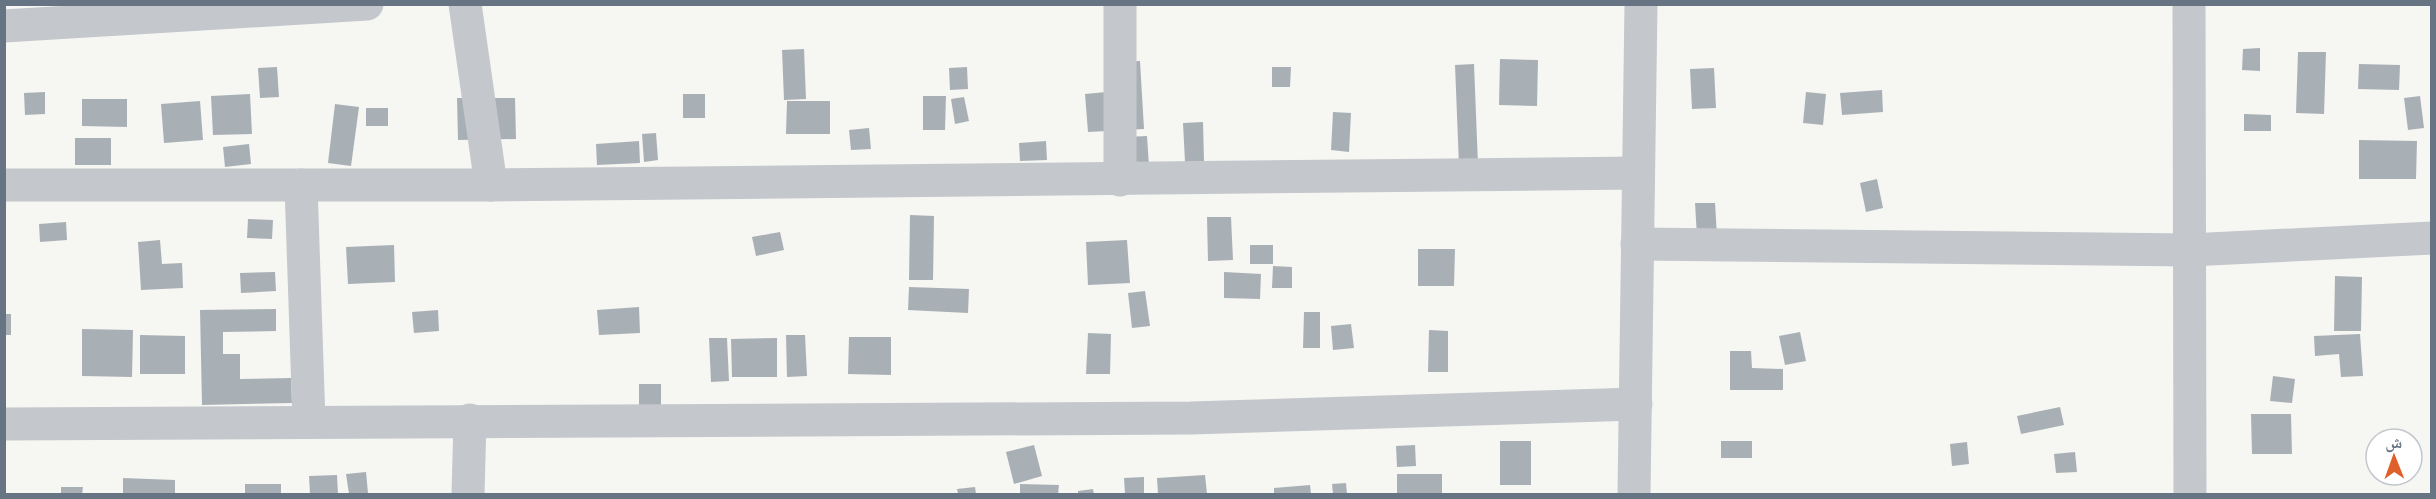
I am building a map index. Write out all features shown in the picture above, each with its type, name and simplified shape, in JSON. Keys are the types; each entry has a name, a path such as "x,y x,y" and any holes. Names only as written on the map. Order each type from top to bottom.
{"street":[{"path":"4,26 367,4"},
{"path":"465,4 491,185"},
{"path":"1120,4 1120,180"},
{"path":"1634,495 1641,4"},
{"path":"2189,4 2190,495"},
{"path":"4,185 491,185 1638,173"},
{"path":"301,185 309,422"},
{"path":"1637,244 2190,250 2432,238"},
{"path":"4,424 1191,418 1636,405"},
{"path":"468,495 470,420"}],"building":[{"path":"2260,48 2260,71 2242,70 2243,49"},
{"path":"804,49 806,99 784,100 782,50"},
{"path":"2298,52 2326,52 2324,114 2296,113"},
{"path":"1500,59 1538,60 1537,106 1499,105"},
{"path":"1140,61 1144,129 1088,132 1085,94 1106,92 1105,63"},
{"path":"1474,64 1478,165 1459,166 1455,65"},
{"path":"2359,64 2400,65 2399,90 2358,89"},
{"path":"277,67 279,97 260,98 258,68"},
{"path":"967,67 968,89 950,90 949,68"},
{"path":"1272,67 1291,67 1290,87 1272,87"},
{"path":"1714,68 1716,108 1692,109 1690,69"},
{"path":"1882,90 1883,112 1842,115 1840,93"},
{"path":"45,92 45,114 25,115 24,93"},
{"path":"1806,92 1826,94 1823,125 1803,123"},
{"path":"250,94 252,134 213,135 211,96"},
{"path":"683,94 705,94 705,118 683,118"},
{"path":"923,96 946,96 945,130 923,130"},
{"path":"2420,96 2424,128 2408,130 2404,98"},
{"path":"964,97 969,121 955,124 951,99"},
{"path":"457,98 515,98 516,139 458,140"},
{"path":"82,99 127,99 127,127 82,126"},
{"path":"200,101 203,140 164,143 161,104"},
{"path":"787,101 830,101 830,134 786,134"},
{"path":"335,104 359,107 351,166 328,163"},
{"path":"366,108 388,108 388,126 366,126"},
{"path":"1333,112 1351,113 1349,152 1331,150"},
{"path":"2244,114 2271,115 2271,131 2244,131"},
{"path":"1203,122 1204,161 1185,162 1183,123"},
{"path":"869,128 871,149 851,150 849,130"},
{"path":"656,133 658,160 644,162 642,134"},
{"path":"1147,136 1149,166 1127,167 1125,137"},
{"path":"75,138 111,138 111,165 75,165"},
{"path":"2359,140 2417,141 2416,179 2359,179"},
{"path":"639,141 640,163 597,165 596,144"},
{"path":"1046,141 1047,160 1020,161 1019,143"},
{"path":"249,144 251,164 225,167 223,147"},
{"path":"1877,179 1883,208 1866,212 1860,183"},
{"path":"1695,203 1715,203 1717,236 1697,237"},
{"path":"910,215 934,216 933,280 909,280"},
{"path":"1207,217 1231,217 1233,260 1208,261"},
{"path":"248,219 273,220 272,239 247,238"},
{"path":"66,222 67,240 40,242 39,224"},
{"path":"780,232 784,250 756,256 752,237"},
{"path":"160,240 162,264 182,263 183,288 141,290 138,242"},
{"path":"1127,240 1130,283 1088,285 1086,242"},
{"path":"394,245 395,282 348,284 346,247"},
{"path":"1250,245 1273,245 1273,264 1250,264"},
{"path":"1418,249 1455,249 1454,286 1418,286"},
{"path":"1273,266 1292,267 1292,288 1272,288"},
{"path":"275,272 276,291 241,293 240,273"},
{"path":"1224,272 1261,274 1260,299 1224,298"},
{"path":"2335,276 2362,277 2361,331 2334,331"},
{"path":"909,287 969,289 968,313 908,310"},
{"path":"1145,291 1150,326 1132,328 1128,293"},
{"path":"639,307 640,333 599,335 597,310"},
{"path":"276,309 276,331 223,332 223,354 240,354 240,379 291,378 292,403 202,405 200,310"},
{"path":"438,310 439,331 414,333 412,312"},
{"path":"1304,312 1320,312 1320,348 1303,348"},
{"path":"4,314 11,314 11,335 4,335"},
{"path":"1351,324 1354,348 1333,350 1331,326"},
{"path":"82,329 133,330 132,377 82,376"},
{"path":"1429,330 1448,331 1448,372 1428,372"},
{"path":"1800,332 1806,361 1785,365 1779,336"},
{"path":"1088,333 1111,334 1110,374 1086,374"},
{"path":"2360,334 2363,376 2341,377 2339,354 2315,356 2314,336"},
{"path":"140,335 185,336 185,374 140,374"},
{"path":"786,335 805,335 807,376 787,377"},
{"path":"849,337 891,337 891,375 848,374"},
{"path":"709,338 727,338 729,381 711,382"},
{"path":"777,338 777,377 732,377 731,339"},
{"path":"1730,351 1751,351 1752,368 1783,369 1783,390 1730,390"},
{"path":"2273,376 2295,379 2292,403 2270,401"},
{"path":"639,384 661,384 661,407 639,405"},
{"path":"2060,407 2064,425 2021,434 2017,416"},
{"path":"2251,414 2291,414 2292,454 2252,454"},
{"path":"1500,441 1531,441 1531,485 1500,485"},
{"path":"1721,441 1752,441 1752,458 1721,458"},
{"path":"1967,442 1969,464 1952,466 1950,444"},
{"path":"1034,445 1042,476 1014,484 1006,452"},
{"path":"1415,445 1416,466 1397,467 1396,446"},
{"path":"2075,452 2077,472 2056,473 2054,454"},
{"path":"366,472 368,493 349,494 346,474"},
{"path":"1397,474 1442,474 1442,494 1397,494"},
{"path":"337,475 338,494 310,494 309,476"},
{"path":"1205,475 1207,494 1158,494 1157,478"},
{"path":"1144,477 1144,494 1125,494 1124,478"},
{"path":"123,478 175,480 175,494 123,494"},
{"path":"1346,483 1347,494 1333,494 1332,484"},
{"path":"245,484 281,484 281,494 245,494"},
{"path":"1020,484 1059,485 1058,494 1020,494"},
{"path":"1310,485 1311,494 1274,494 1274,488"},
{"path":"61,487 83,487 82,494 61,494"},
{"path":"975,487 976,494 958,494 957,489"},
{"path":"1093,489 1094,494 1078,494 1078,491"}]}
